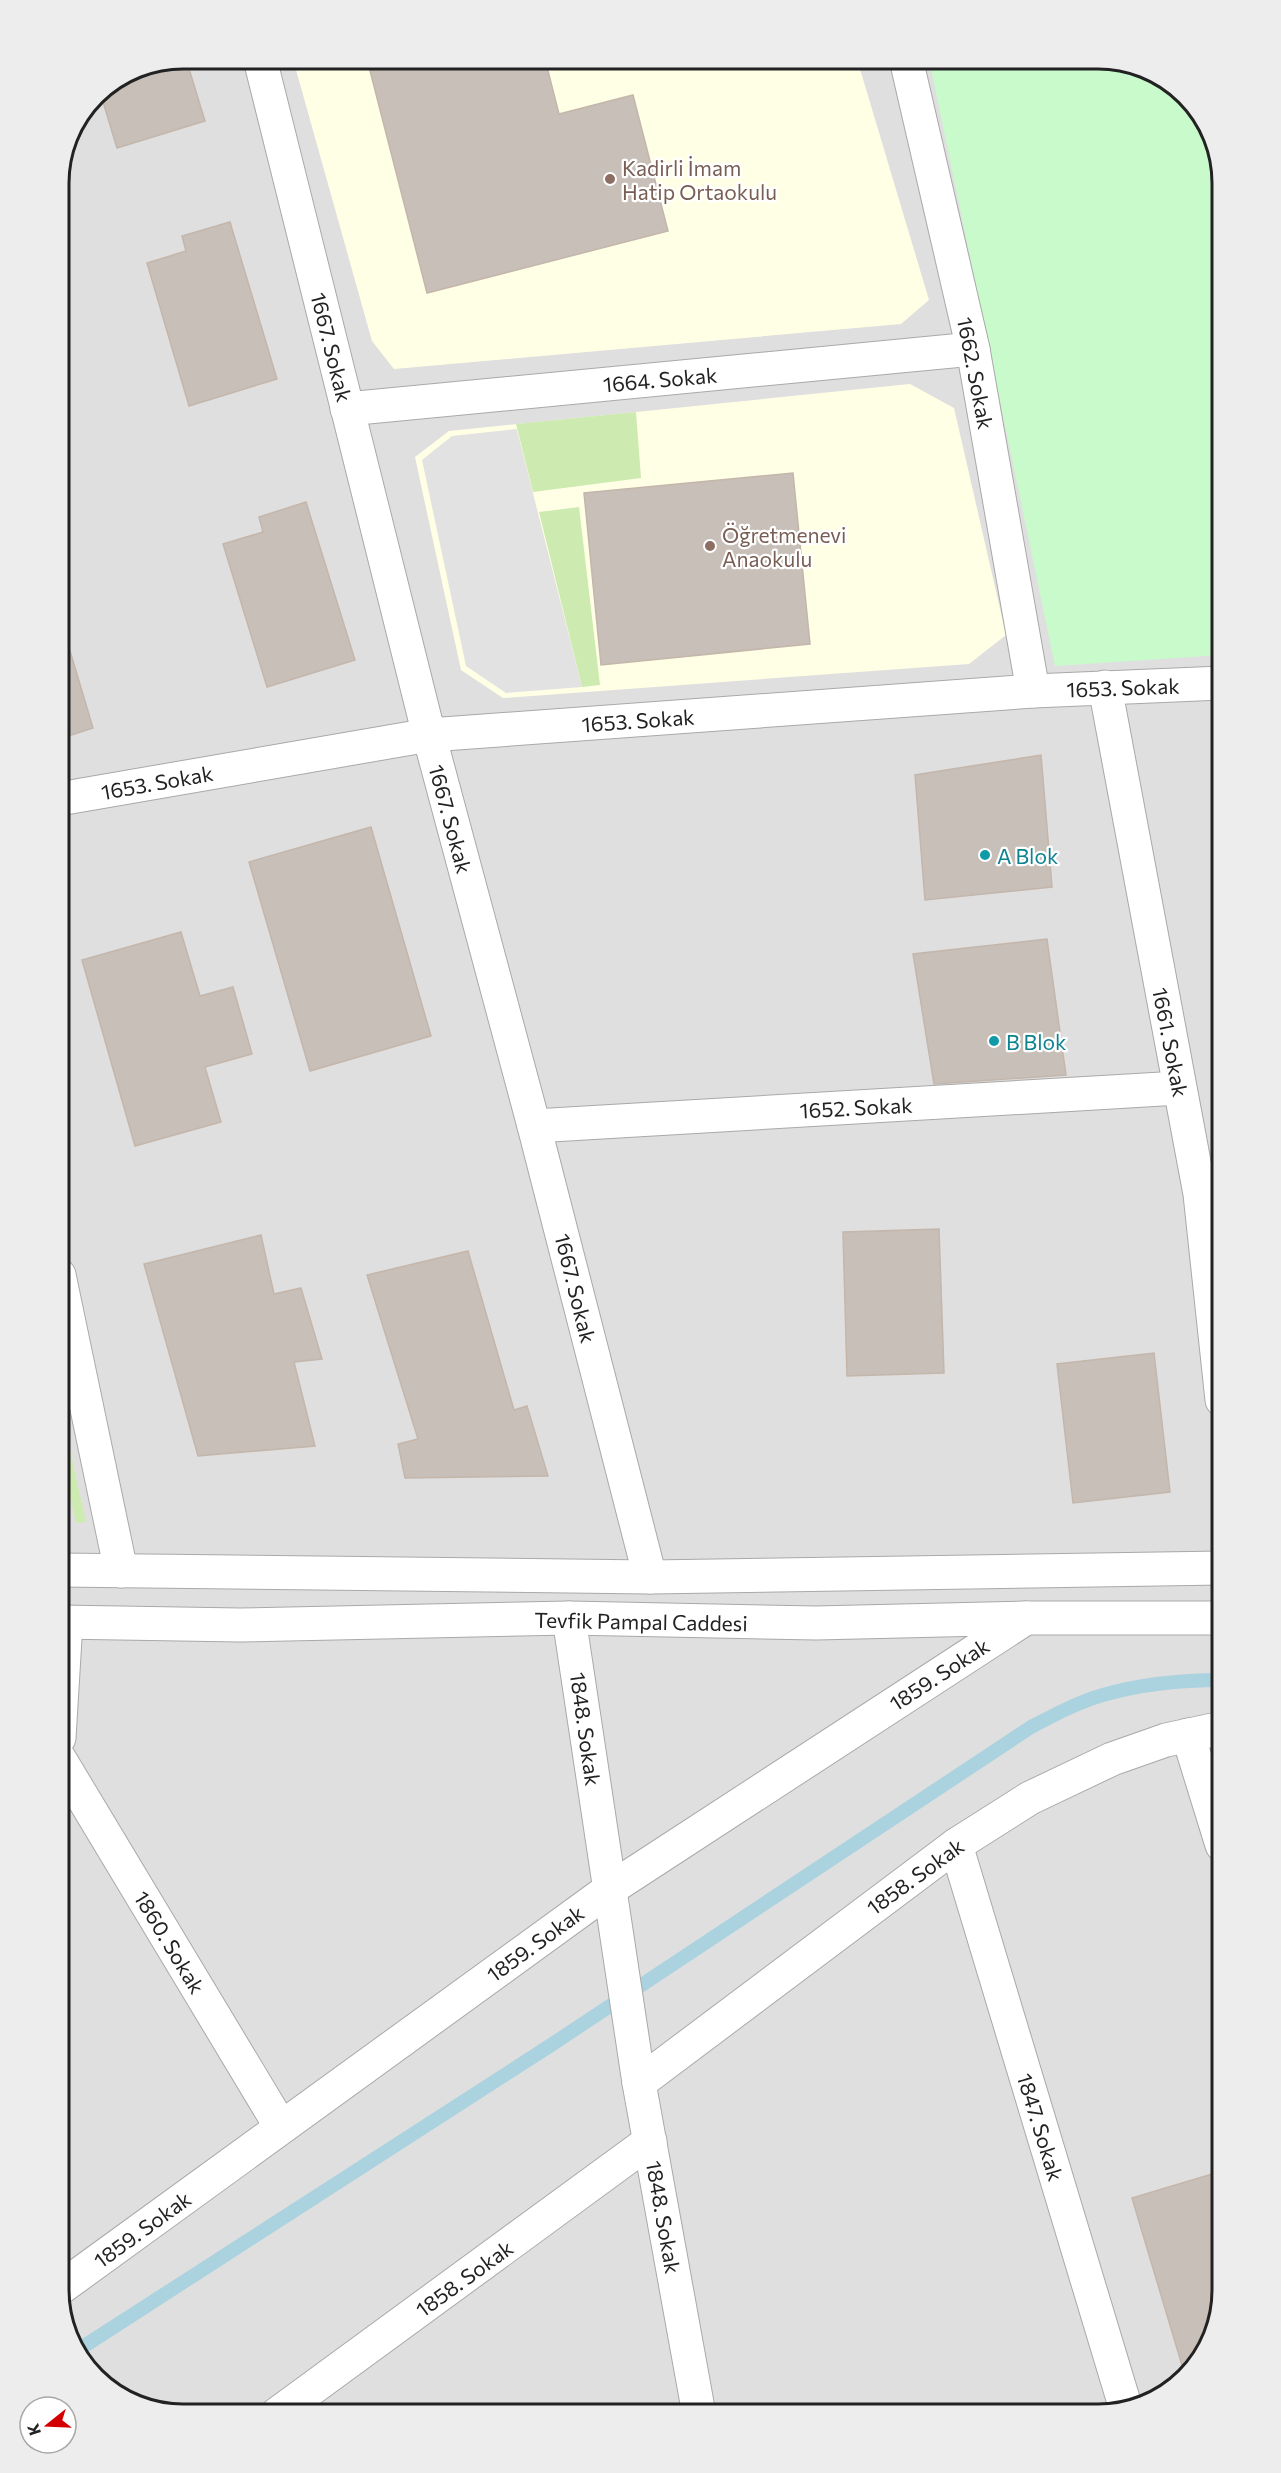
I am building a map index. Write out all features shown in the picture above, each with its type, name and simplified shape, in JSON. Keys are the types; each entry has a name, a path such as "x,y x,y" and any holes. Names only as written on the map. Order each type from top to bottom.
{"street":[{"name":"1667. Sokak","path":"263,69 429,735 534,1126 650,1576"},
{"name":"1662. Sokak","path":"908,69 973,349 1033,691"},
{"name":"1664. Sokak","path":"347,409 973,349"},
{"name":"1653. Sokak","path":"69,797 429,735 1033,691 1212,683"},
{"name":"1661. Sokak","path":"1105,687 1179,1088 1211,1193 1212,1212"},
{"name":"1652. Sokak","path":"534,1126 1179,1088"},
{"path":"69,1323 121,1571"},
{"name":"Tevfik Pampal Caddesi","path":"69,1565 121,1571 650,1576 1212,1568"},
{"name":"Tevfik Pampal Caddesi","path":"69,1622 240,1625 569,1618 816,1623 1026,1618 1212,1618"},
{"name":"1848. Sokak","path":"569,1618 639,2083 697,2404"},
{"name":"1859. Sokak","path":"69,2281 610,1889 1026,1618"},
{"name":"1858. Sokak","path":"639,2083 956,1845 1040,1793 1112,1759 1166,1740 1212,1730"},
{"path":"1188,1735 1212,1813"},
{"name":"1860. Sokak","path":"69,1776 281,2127"},
{"name":"1847. Sokak","path":"956,1845 1124,2401"},
{"name":"1858. Sokak","path":"291,2404 650,2141"}],"shaded area":[{"name":"Kadirli İmam Hatip Ortaokulu","path":"296,69 860,69 929,300 901,324 394,369 372,341"},
{"path":"1105,69 1134,75 1155,84 1179,102 1197,126 1206,147 1212,176 1212,2297 1206,2326 1193,2353 1184,2365 1155,2389 1134,2398 1098,2404 176,2404 147,2398 126,2389 102,2371 84,2347 75,2326 69,2290 69,176 73,154 81,133 102,102 126,84 147,75 168,70"},
{"name":"Öğretmenevi Anaokulu","path":"910,384 954,408 1006,635 969,664 503,698 461,670 415,457 449,431"},
{"path":"517,429 582,687 506,693 466,666 422,460 452,436"}],"green space":[{"path":"931,69 1105,69 1134,75 1155,84 1179,102 1197,126 1210,161 1212,176 1212,656 1055,666"},
{"path":"636,412 641,478 533,492 516,424"},
{"path":"579,507 600,685 582,687 539,512"},
{"path":"69,1446 86,1522 76,1523 69,1493"}],"building":[{"path":"189,69 205,121 117,148 103,101 126,84 147,75 168,70"},
{"path":"370,69 548,69 559,114 633,95 668,231 427,293"},
{"path":"230,222 277,379 189,406 147,263 186,251 182,236"},
{"path":"793,473 810,644 601,665 584,493"},
{"path":"306,502 355,660 267,687 223,544 263,532 259,517"},
{"path":"69,648 93,728 69,736"},
{"name":"A Blok","path":"1041,755 1052,887 925,900 915,775"},
{"path":"371,827 431,1036 310,1071 249,862"},
{"path":"181,932 200,996 233,987 252,1054 205,1067 221,1122 135,1146 82,960"},
{"name":"B Blok","path":"1047,939 1066,1075 934,1084 913,954"},
{"path":"939,1229 944,1373 847,1376 843,1232"},
{"path":"261,1235 274,1294 301,1288 322,1359 294,1362 315,1446 198,1456 144,1264"},
{"path":"468,1251 514,1410 527,1406 548,1476 405,1478 398,1444 418,1439 367,1275"},
{"path":"1154,1353 1170,1492 1073,1503 1057,1364"},
{"path":"1212,2174 1210,2312 1200,2340 1182,2367 1132,2198"}],"waterway":[{"path":"84,2346 548,2047 1031,1727 1075,1705 1117,1691 1162,1683 1212,1680"}],"place":[{"name":"Kadirli İmam Hatip Ortaokulu","path":"610,179"},
{"name":"Öğretmenevi Anaokulu","path":"710,546"},
{"name":"A Blok","path":"985,855"},
{"name":"B Blok","path":"994,1041"}]}
